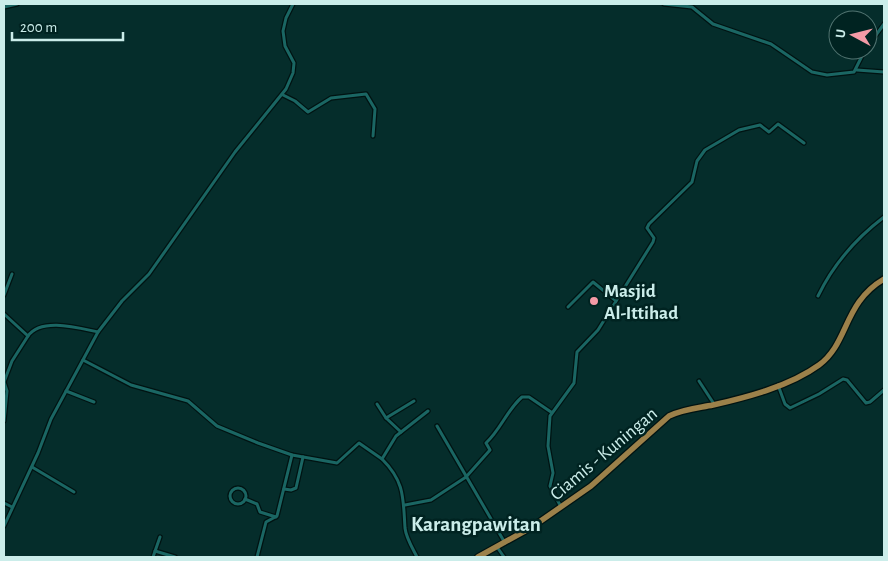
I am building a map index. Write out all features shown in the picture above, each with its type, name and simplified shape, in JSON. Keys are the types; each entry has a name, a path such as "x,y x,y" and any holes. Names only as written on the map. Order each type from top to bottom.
{"highway":[{"name":"Ciamis - Kuningan","path":"478,557 506,543 591,486 666,418 680,411 714,404 777,385 812,370 826,360 836,346 860,298 884,279"}],"street":[{"path":"4,6 17,4"},
{"path":"4,526 32,467 48,425 98,332 122,301 149,274 235,152 283,96 294,67 294,60 283,38 286,18 293,4"},
{"path":"664,4 692,7 714,24 771,44 812,72 827,75 851,73 857,70 884,72"},
{"path":"857,70 859,60"},
{"path":"283,96 295,101 308,112 331,98 366,94 374,109 373,136"},
{"path":"561,507 550,486 553,472 548,434 551,412 574,384 576,352 598,330 653,242 654,238 647,228 649,224 692,182 697,161 710,146 742,128 761,125 769,132 777,124 804,143"},
{"path":"818,296 830,271 854,241 884,217"},
{"path":"4,294 12,274"},
{"path":"568,308 593,282 615,300"},
{"path":"4,314 28,336"},
{"path":"4,421 7,391 4,382 12,360 34,328 66,325 98,332"},
{"path":"83,360 131,385 184,400 222,428 292,455 337,463 359,443 382,459 397,478 405,505 405,529 417,557"},
{"path":"777,385 785,404 790,408 819,394 843,379 847,380 866,403 870,402 884,390"},
{"path":"699,381 714,404"},
{"path":"66,391 94,402"},
{"path":"405,505 431,500 466,477 490,450 486,443 496,434 510,409 522,397 529,397 551,412"},
{"path":"386,418 414,401"},
{"path":"377,404 386,418 401,432"},
{"path":"382,459 401,432 428,411"},
{"path":"437,426 506,543"},
{"path":"257,557 266,522 276,517 292,455"},
{"path":"284,489 291,490 296,488 302,457"},
{"path":"32,467 74,492"},
{"path":"233,488 246,493 245,499 240,504 229,499 233,488"},
{"path":"245,499 257,504 260,512 276,517"},
{"path":"4,503 12,507"},
{"path":"153,557 160,537"},
{"path":"497,547 504,557"},
{"path":"155,551 175,557"}],"place":[{"name":"Masjid Al-Ittihad","path":"594,301"}],"district":[{"name":"Karangpawitan","path":"476,524"}]}
